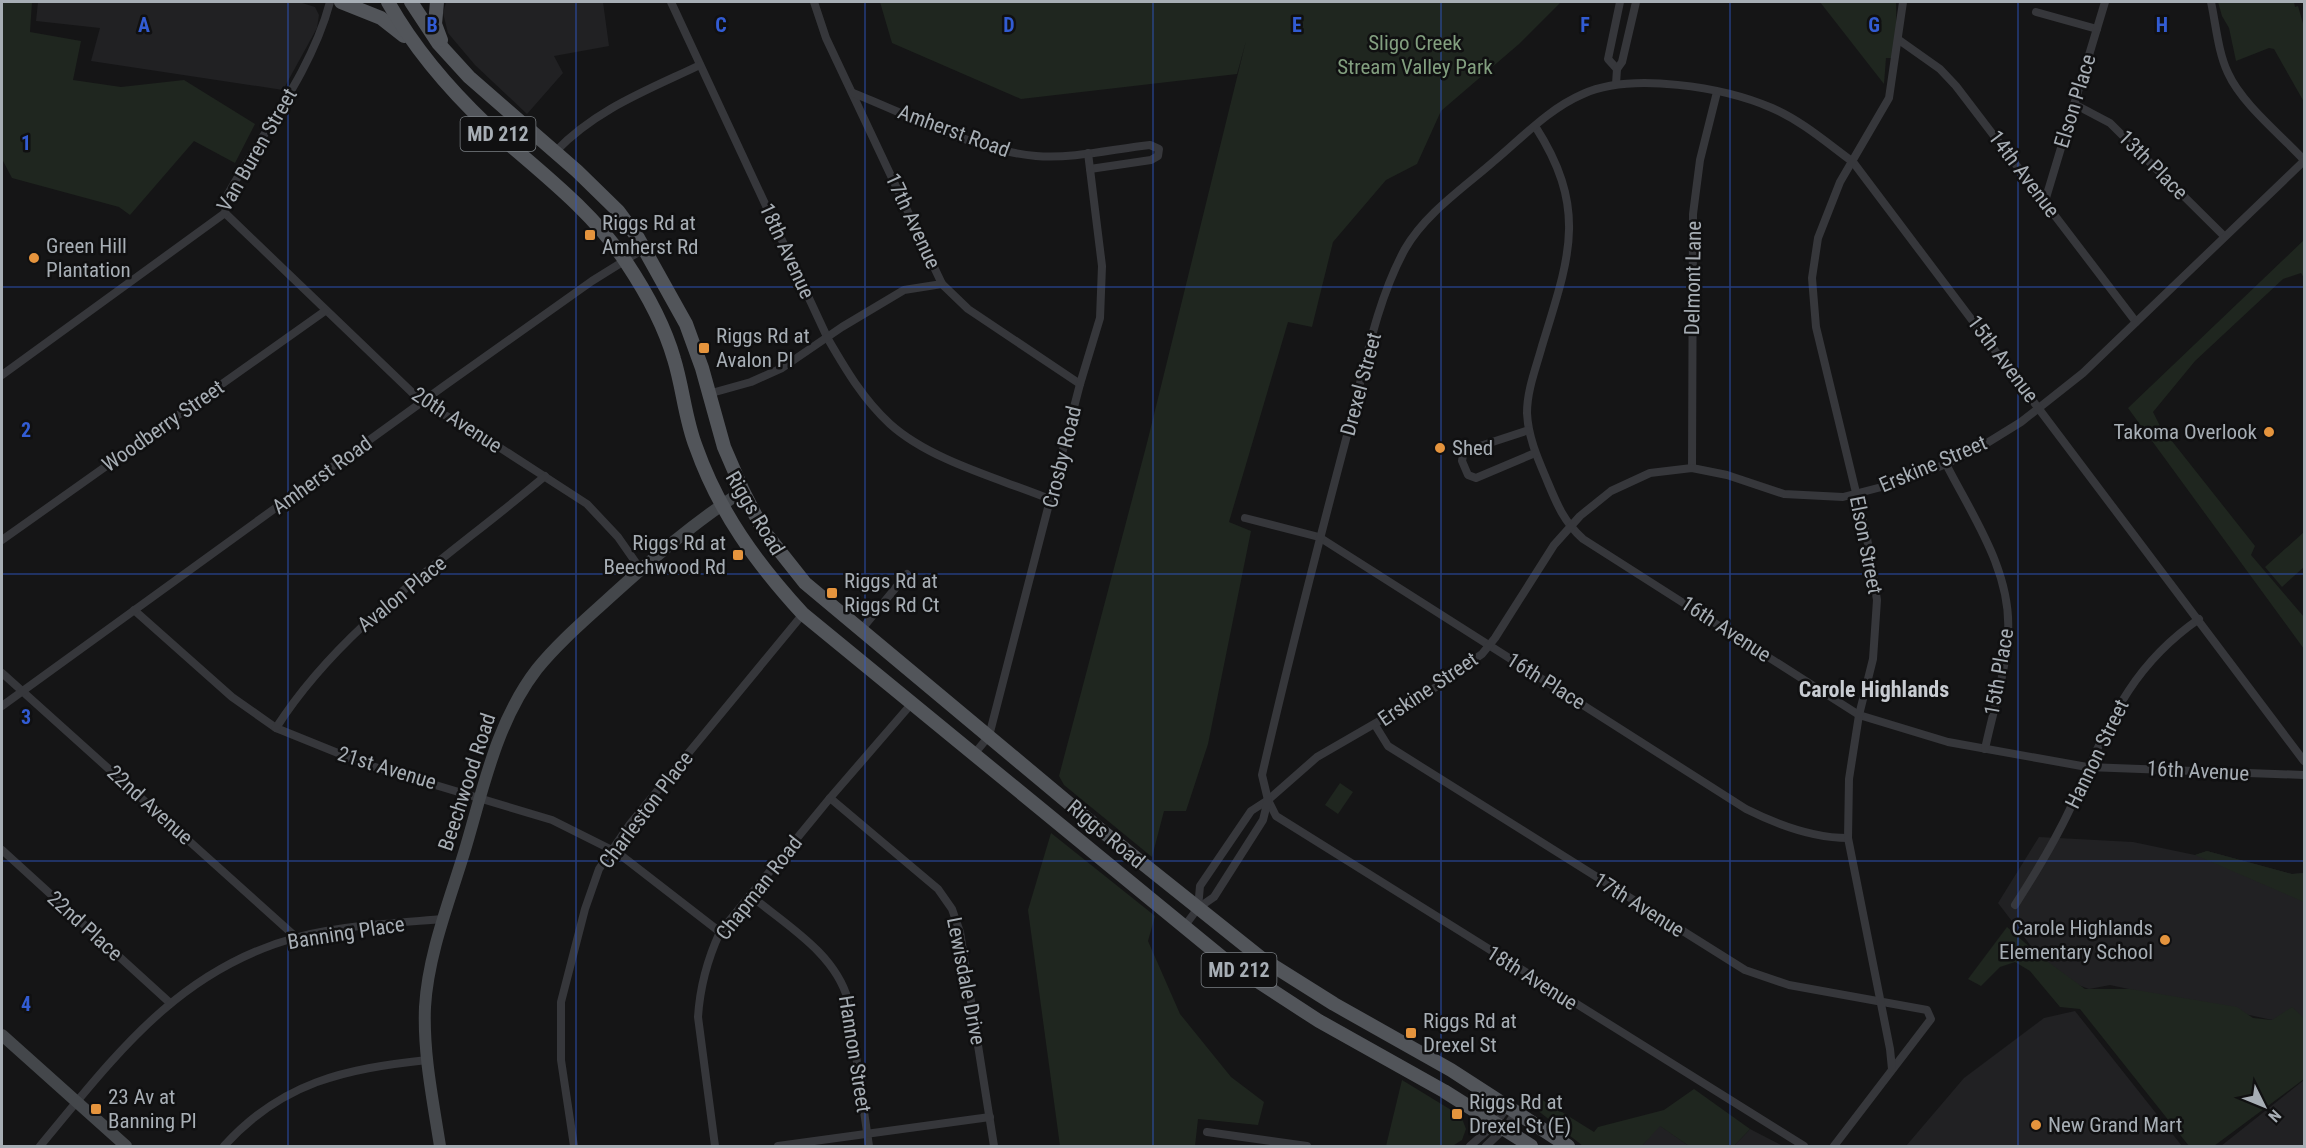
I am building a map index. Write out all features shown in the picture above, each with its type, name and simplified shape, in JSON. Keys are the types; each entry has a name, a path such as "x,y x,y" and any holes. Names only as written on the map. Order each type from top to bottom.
{"main road":[{"path":"341,2 381,18 396,28 426,59"},
{"name":"Riggs Road","path":"388,2 426,59 486,123 576,205 625,261 653,308 668,341 695,446 720,506 761,567 803,614 913,702 1184,927 1270,992 1531,1146"},
{"name":"Riggs Road","path":"411,2 429,31 452,60 498,105 555,152 618,211 645,248 686,324 724,447 743,492 763,530 792,567 822,598 1198,908 1265,960 1334,1004 1451,1070 1568,1146"},
{"path":"437,2 435,24 452,60"}],"street":[{"name":"Van Buren Street","path":"2,375 225,213 228,195 301,74 324,22 330,2"},
{"name":"18th Avenue","path":"671,2 828,339 856,385 882,416 902,433 935,453 1052,500"},
{"name":"17th Avenue","path":"814,2 826,38 942,284 968,309 1080,384"},
{"path":"1617,69 1608,59 1620,2"},
{"path":"1616,84 1617,69 1622,62 1636,2"},
{"name":"Elson Street","path":"1892,1069 1848,838 1849,779 1859,714 1872,659 1877,600 1857,495 1816,327 1812,292 1818,238 1836,192 1889,98 1903,2"},
{"name":"Elson Place","path":"2045,201 2104,2"},
{"path":"2211,2 2223,60 2229,75 2240,93 2304,161"},
{"path":"2036,12 2097,29"},
{"name":"14th Avenue","path":"1899,40 1940,69 1956,86 2136,322"},
{"path":"555,152 579,128 600,113 700,65"},
{"name":"15th Avenue","path":"1616,84 1717,92 1746,98 1785,115 1853,162 2304,761"},
{"name":"Drexel Street","path":"1198,908 1214,897 1263,820 1268,800 1262,775 1319,537 1382,306 1405,250 1426,220 1535,126 1573,98 1616,84"},
{"name":"Delmont Lane","path":"1692,468 1693,214 1700,160 1717,92"},
{"name":"Amherst Road","path":"853,93 978,142 1019,154 1039,156 1088,153 1150,144 1160,152 1150,160 1090,169"},
{"name":"13th Place","path":"2074,104 2110,123 2223,236"},
{"name":"16th Avenue","path":"1535,126 1551,150 1563,179 1571,232 1562,280 1530,388 1527,413 1535,453 1561,516 1583,539 1859,714 1915,733 1985,749 2087,767 2304,776"},
{"name":"Crosby Road","path":"975,753 989,736 1052,500 1080,384 1096,337 1102,300 1101,248 1088,153"},
{"name":"Erskine Street","path":"1268,800 1317,757 1375,725 1448,680 1490,646 1554,545 1598,500 1629,480 1668,469 1692,468 1727,475 1784,494 1808,497 1857,495 1901,482 1946,464 1987,443 2040,408 2136,322 2223,236 2304,161"},
{"name":"20th Avenue","path":"225,213 422,402 588,504 618,537 640,570"},
{"name":"Amherst Road","path":"2,706 422,402 645,248"},
{"path":"708,394 768,375 904,290 942,284"},
{"name":"Woodberry Street","path":"2,540 325,311"},
{"path":"1529,430 1468,450 1463,455 1464,469 1468,475 1476,478 1535,453"},
{"name":"15th Place","path":"1946,464 1996,564 2006,601 2008,632 2006,651 1985,749"},
{"name":"Avalon Place","path":"276,728 312,678 359,627 544,476"},
{"name":"Beechwood Road","path":"440,1146 427,1060 426,1005 444,919 502,730 537,670 559,645 640,570 720,506 743,492"},
{"name":"16th Place","path":"1245,518 1319,537 1746,809 1769,821 1813,835 1848,838"},
{"path":"861,630 907,574"},
{"name":"21st Avenue","path":"134,610 232,697 276,728 365,764 552,820 611,849 720,933"},
{"name":"Charleston Place","path":"574,1146 559,1039 562,988 593,883 611,849 803,614"},
{"name":"Hannon Street","path":"2015,905 2051,848 2107,725 2135,681 2172,639 2199,619"},
{"name":"22nd Avenue","path":"2,673 297,938"},
{"name":"Chapman Road","path":"715,1146 698,1017 703,977 720,933 830,798 913,702"},
{"name":"17th Avenue","path":"1375,725 1388,746 1728,961 1789,986 1927,1010 1930,1019 1892,1069"},
{"name":"Lewisdale Drive","path":"830,798 938,889 952,909 960,932 994,1146"},
{"name":"18th Avenue","path":"1268,800 1276,816 1804,1146"},
{"path":"1184,927 1198,908 1200,886 1251,811 1268,800"},
{"name":"22nd Place","path":"2,850 169,1002"},
{"name":"Hannon Street","path":"750,895 826,959 839,974 848,1000 869,1146"},
{"name":"Banning Place","path":"40,1146 121,1049 169,1002 205,978 242,958 297,938 361,926 444,919"},
{"path":"2,1035 126,1146"},
{"path":"224,1146 258,1113 311,1082 375,1066 427,1060"},
{"path":"1834,1146 1892,1069"},
{"path":"1486,1146 1511,1110"},
{"path":"778,1146 867,1132 990,1117"},
{"path":"1470,1146 1500,1126"},
{"path":"1208,1132 1307,1146"}],"shaded area":[{"path":"38,2 299,2 315,7 319,15 317,28 283,90 91,61 100,28 36,21"},
{"path":"446,2 603,2 609,46 554,56 563,73 527,114 475,65 448,33 443,13"},
{"name":"Carole Highlands Elementary School","path":"2039,837 2133,842 2195,855 2207,851 2292,874 2304,873 2304,1020 2277,1021 2110,985 2089,989 2054,976 1998,903"},
{"path":"2075,1011 2182,1146 1906,1146 1964,1078 2044,1018"},
{"path":"2304,1080 2304,1146 2221,1146"},
{"path":"1659,1125 1689,1146 1642,1146"},
{"path":"1750,1129 1783,1146 1734,1146"}],"green space":[{"path":"2,2 32,2 30,32 81,41 73,80 121,87 184,80 255,124 235,163 194,141 130,215 119,207 12,178 2,159"},
{"name":"Sligo Creek Stream Valley Park","path":"880,2 1561,2 1519,44 1441,111 1417,164 1386,180 1333,242 1312,327 1288,322 1229,522 1251,531 1208,744 1186,811 1164,811 1152,857 1064,785 1059,776 1147,443 1246,41 1237,74 1021,99 892,43"},
{"path":"1820,2 1896,2 1897,58 1886,58 1884,84"},
{"path":"2218,2 2294,2 2295,7 2298,6 2304,27 2304,102 2274,49 2269,48 2236,61 2229,28"},
{"path":"2304,240 2304,278 2301,273 2283,279 2195,361 2153,412 2160,426 2255,546 2251,555 2304,617 2304,649 2128,408"},
{"path":"2304,532 2304,567 2282,587 2265,567"},
{"path":"1340,783 1353,792 1338,814 1325,805"},
{"path":"1051,833 1155,916 1148,941 1180,1014 1231,1077 1264,1102 1258,1125 1198,1119 1195,1146 1060,1146 1028,910"},
{"path":"2207,851 2292,874 2304,873 2304,902 2195,855"},
{"path":"2007,927 2040,956 2085,989 2130,989 2237,1007 2253,1018 2272,1020 2292,1007 2304,1018 2304,1079 2214,1146 2189,1146 2080,1009 2060,1007 2030,971 2015,962 2000,967 1981,986 1968,979"},
{"path":"1402,1080 1461,1116 1466,1129 1462,1140 1454,1145 1386,1146"},
{"path":"1694,1089 1750,1129 1734,1146 1689,1146 1660,1126 1642,1146 1583,1146 1532,1106 1541,1099 1594,1132 1598,1127 1664,1110"}],"place":[{"name":"Riggs Rd at Amherst Rd","path":"590,235"},
{"name":"Green Hill Plantation","path":"34,258"},
{"name":"Riggs Rd at Avalon Pl","path":"704,348"},
{"name":"Takoma Overlook","path":"2269,432"},
{"name":"Shed","path":"1440,448"},
{"name":"Riggs Rd at Beechwood Rd","path":"738,555"},
{"name":"Riggs Rd at Riggs Rd Ct","path":"832,593"},
{"name":"Carole Highlands Elementary School","path":"2165,940"},
{"name":"Riggs Rd at Drexel St","path":"1411,1033"},
{"name":"23 Av at Banning Pl","path":"96,1109"},
{"name":"Riggs Rd at Drexel St (E)","path":"1457,1114"},
{"name":"New Grand Mart","path":"2036,1125"}],"district":[{"name":"Carole Highlands","path":"1874,689"}]}
